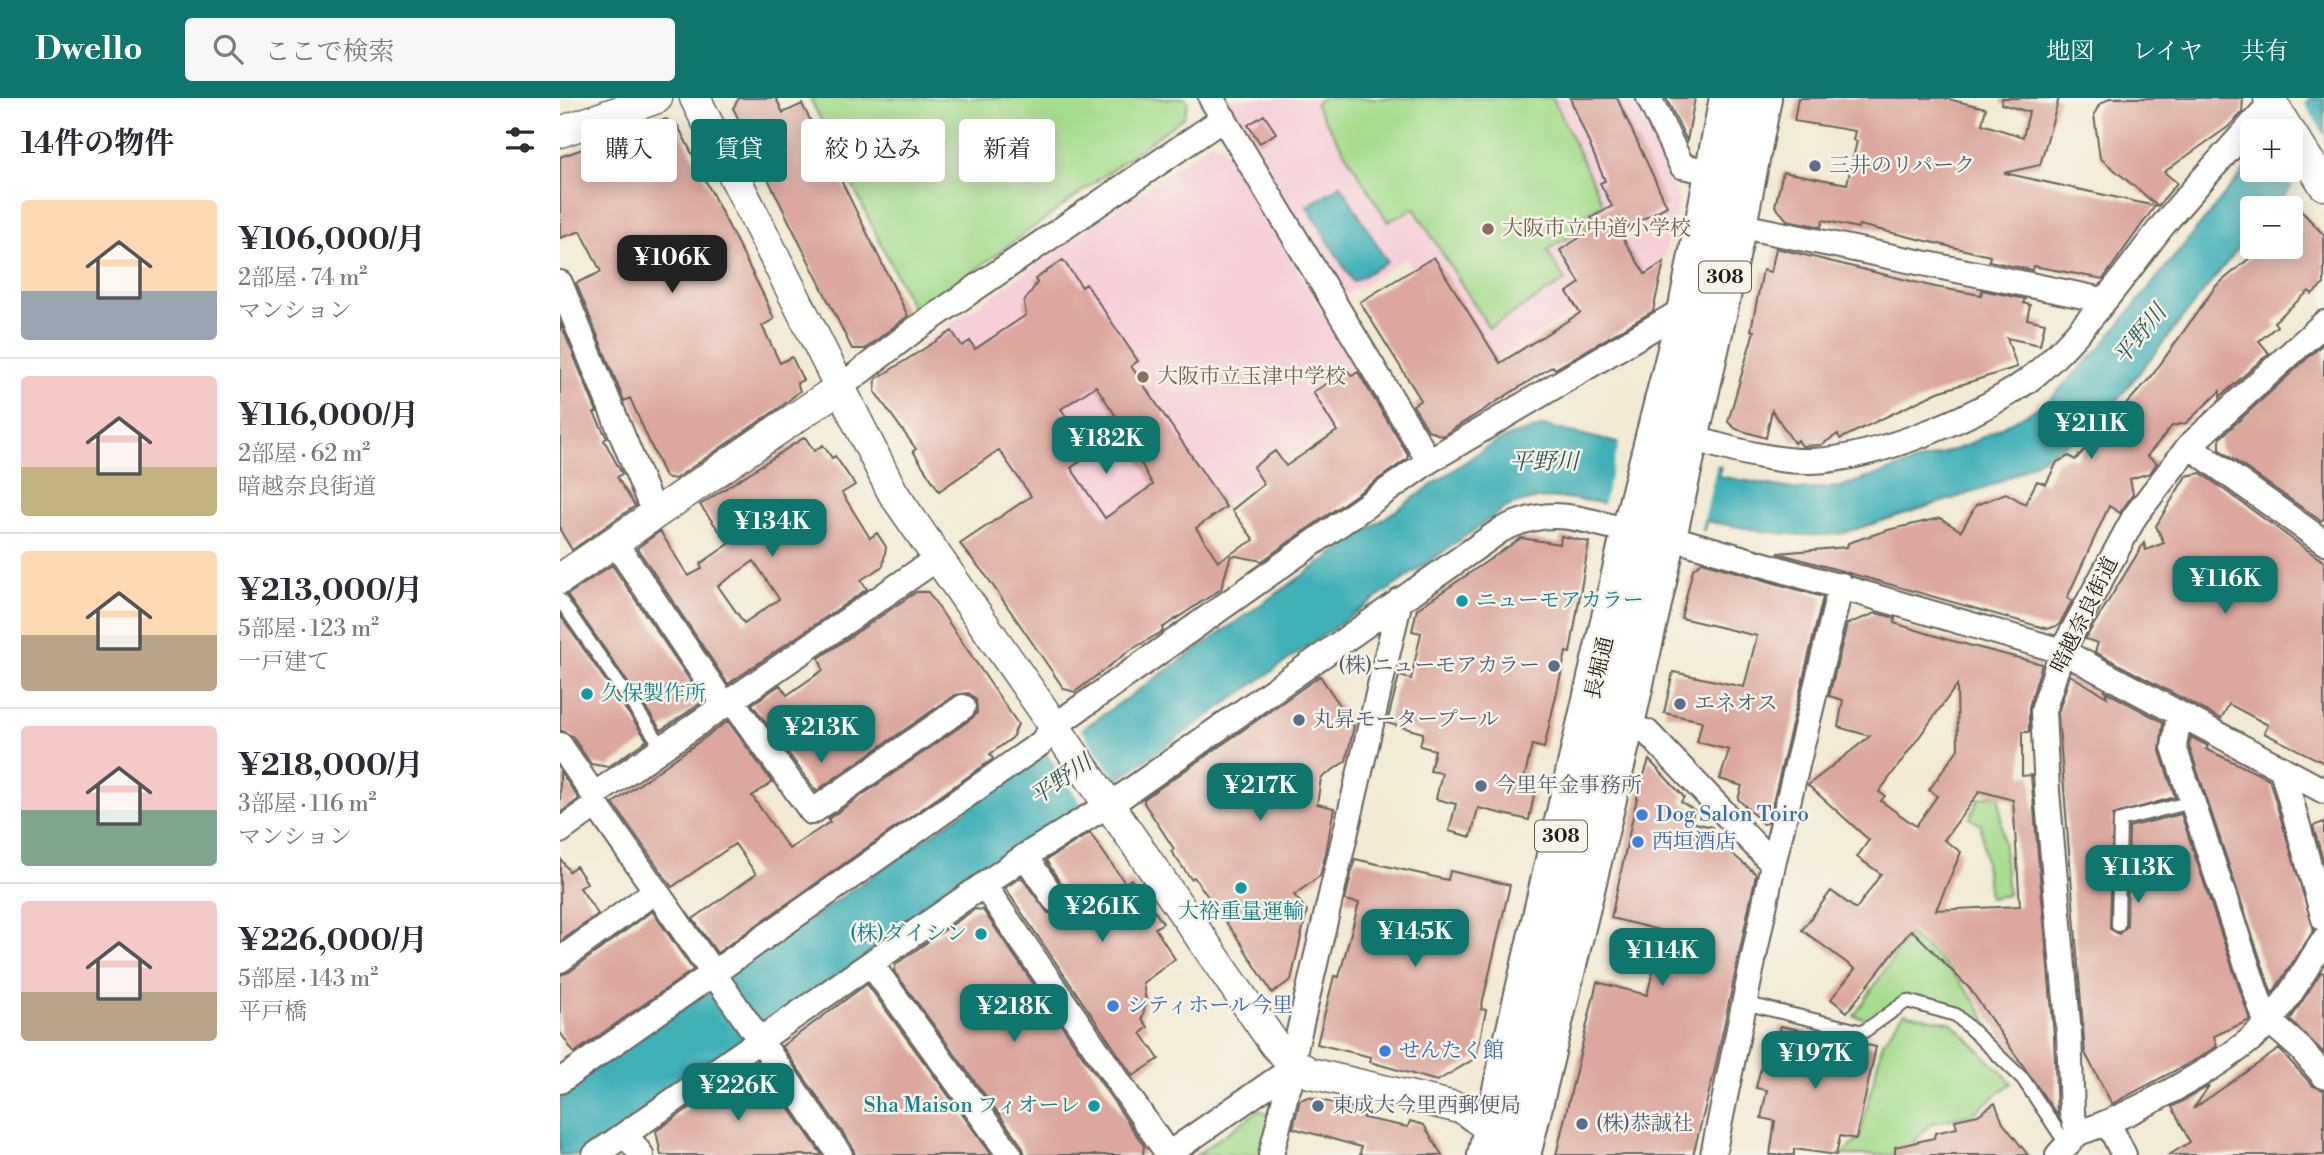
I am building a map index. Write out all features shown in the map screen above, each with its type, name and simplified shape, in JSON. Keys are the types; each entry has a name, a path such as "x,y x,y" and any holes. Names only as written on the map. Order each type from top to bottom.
{"highway":[{"name":"長堀通","path":"1675,446 1688,307 1729,98"},
{"name":"長堀通","path":"1511,1150 1650,527 1737,225 1762,98"}],"street":[{"path":"560,132 657,98"},
{"path":"695,98 892,493 1275,1045 1294,1064 1310,1073 1464,1109 1511,1150"},
{"path":"1649,98 1682,166 1716,173"},
{"path":"560,579 839,388 1217,108 1429,461"},
{"path":"1675,446 1811,461 1837,459 1944,426 2017,388 2037,373 2103,300 2182,202 2281,117 2319,178"},
{"path":"1737,225 2103,300"},
{"path":"560,283 565,312 654,513"},
{"path":"562,1075 715,977 1058,733 1429,461 1688,307"},
{"name":"暗越奈良街道","path":"2069,1136 2069,1034 2047,791 2043,711 2062,651 2136,516 2189,446 2324,323"},
{"path":"2189,446 2324,542"},
{"path":"595,1155 758,1038 985,887 1104,799 1124,795 1501,530 1533,516 1561,514 1650,527 2062,651 2324,791"},
{"path":"614,541 729,704 812,812 963,707"},
{"path":"560,831 595,800 663,748 937,558"},
{"path":"1713,1155 1773,864 1841,585"},
{"path":"1272,1155 1400,600"},
{"path":"2179,715 2174,747 2268,1023 2301,1048 2324,1076"},
{"path":"1606,724 1647,732 1773,864"},
{"path":"560,746 655,891 839,1155"},
{"path":"2282,769 2324,919"},
{"path":"1025,856 1055,900"},
{"path":"985,887 1168,1155 1294,1064"},
{"path":"560,960 655,891"},
{"path":"2069,1136 2108,1123 2227,1057 2268,1023 2324,940"},
{"path":"871,964 1010,1155"},
{"path":"2108,1123 2124,1155"},
{"path":"626,1134 641,1155"}],"lane":[{"path":"560,600 663,748"},
{"path":"2118,925 2120,820 2192,802"},
{"path":"1744,1003 1863,1032 1907,1001 1956,1014 2022,1079 2069,1136"}],"shaded area":[{"name":"大阪市立中道小学校","path":"1224,98 1634,98 1679,200 1664,258 1475,373 1406,258 1344,296"},
{"name":"大阪市立玉津中学校","path":"1210,143 1223,145 1356,368 1330,386 1348,418 1092,595 922,345"}],"green space":[{"path":"810,98 1185,98 1188,102 1184,117 915,314 851,182 945,182 945,119 820,119"},
{"path":"1322,98 1553,98 1603,204 1584,215 1590,225 1547,250 1565,281 1489,328 1414,208 1388,222 1315,104"},
{"path":"1999,794 2008,895 1989,898 1981,825 1970,818 1979,798"},
{"path":"1909,934 1959,981 1981,1011 1991,1036 1955,1009 1906,996 1872,1020 1854,1016"},
{"path":"1904,1013 1952,1023 2012,1083 1972,1114 1930,1124 1902,1155 1841,1155 1859,1139 1883,1042"},
{"path":"1260,1110 1271,1117 1262,1155 1196,1155"}],"water":[{"name":"平野川","path":"2310,98 2324,98 2324,152 2303,175 2303,119 2290,119"},
{"name":"平野川","path":"2240,176 2240,182 2296,182 2283,196 2240,196 2240,246 2119,398 2074,439 2019,472 1986,488 1844,533 1827,535 1792,534 1706,521 1704,530 1631,510 1579,500 1529,500 1507,507 581,1155 560,1155 560,1094 1485,448 1510,436 1545,426 1721,467 1718,476 1798,490 1840,487 1965,446 2029,413 2051,398 2101,347"},
{"path":"1341,185 1387,262 1353,282 1307,206"}],"pier":[{"path":"2303,100 2324,135 2324,157 2303,179 2303,119 2285,119"},
{"path":"2290,182 2301,182 2294,189"},
{"path":"1620,440 1717,463 1701,533 1602,509"},
{"path":"1079,726 1118,782 1083,807 1045,750"}],"building":[{"path":"739,98 776,98 783,113 802,104 810,119 801,119 801,182 842,182 908,316 865,349 852,349 770,182 787,182 787,119 738,119 733,108"},
{"path":"1570,98 1617,98 1667,206 1619,232 1645,274 1664,262 1653,311 1555,369 1553,366 1442,436 1428,430 1413,405 1421,400 1360,302 1434,257 1500,363 1580,313 1567,292 1580,283 1560,250 1597,227 1591,218 1612,206 1600,183 1605,181"},
{"path":"1666,98 1695,98 1687,141"},
{"path":"1798,98 1943,98 1986,108 1982,124 2023,137 2029,112 2001,104 2002,98 2059,98 2040,165 2004,173 2155,206 2103,279 2033,266 2032,270 1989,261 1990,256 1859,225 1858,228 1823,220 1821,227 1787,220 1775,206 1783,172 1847,184 1857,141 1853,140 1855,131 1794,121"},
{"path":"2110,98 2243,98 2242,113 2228,127 2164,172 2177,183 2158,206 2100,158 2094,115 2099,105"},
{"path":"1264,115 1276,133 1260,143 1248,125"},
{"path":"678,126 691,152 691,182 706,182 774,319 762,326 780,363 792,357 803,380 797,383 800,391 782,406 675,479 665,477 630,398 624,401 576,283 601,272 581,231 560,238 560,157 581,149 581,182 677,182"},
{"path":"2303,213 2324,235 2324,284 2312,294 2309,291 2274,322 2277,326 2259,341 2269,353 2220,397 2220,391 2186,423 2172,426 2147,456 2157,463 2150,473 2130,479 2133,494 2120,513 2109,506 2067,598 2072,601 2059,625 2048,629 1778,553 1847,547 1848,543 1888,530 1940,518 1961,531 1976,505 2006,493 2025,504 2037,481 2046,484 2057,462 2069,456 2075,460 2151,377 2216,286 2249,259 2303,259"},
{"path":"1776,248 1935,287 1981,295 1982,290 2025,299 2023,303 2030,305 2027,319 2045,323 2040,345 2007,338 2017,367 1938,392 1840,439 1838,434 1821,445 1802,446 1798,440 1794,443 1772,410 1766,438 1736,429 1728,422 1754,331 1751,330 1763,270 1771,272"},
{"path":"1063,260 1082,287 1086,284 1138,361 1131,366 1226,507 1196,528 1218,561 1254,540 1232,510 1264,484 1253,467 1275,451 1286,466 1337,431 1313,392 1348,371 1352,376 1358,372 1408,455 1407,459 1262,561 1231,555 1221,589 1162,628 1163,631 1129,651 1075,692 1064,689 987,577 960,544 1031,496 999,450 939,491 913,451 916,449 875,392 876,379 952,331 962,346 970,341 975,349 1026,315 1024,302 1037,283 1035,279","holes":["1096,386 1133,442 1130,444 1153,485 1105,518 1071,468 1091,454 1061,409"]},
{"path":"560,322 597,412 594,413 607,438 604,440 622,474 617,477 635,506 572,550 560,530"},
{"path":"2324,343 2324,518 2321,521 2220,450 2220,438"},
{"path":"805,437 814,451 823,445 832,458 835,456 855,485 842,493 870,538 877,533 886,547 883,566 861,580 867,589 728,684 637,548 660,531 688,576 702,569 700,564 729,544 700,505","holes":["754,561 779,599 744,623 718,586"]},
{"path":"2201,473 2324,562 2324,763 2264,733 2268,725 2229,704 2221,719 2095,652 2098,643 2085,639 2144,543 2146,550 2164,543 2156,526 2186,476"},
{"path":"1561,536 1589,542 1570,653 1566,652 1544,748 1532,745 1521,792 1534,795 1529,820 1478,808 1471,837 1449,831 1456,804 1436,799 1442,773 1430,771 1435,750 1420,746 1423,733 1387,723 1399,676 1411,679 1421,633 1412,631 1417,609 1521,538 1560,544"},
{"path":"1702,562 1823,597 1768,823 1763,824 1738,799 1742,786 1720,779 1729,750 1697,742 1702,721 1664,713 1673,672 1744,687 1757,636 1681,618 1693,569"},
{"path":"612,565 704,701 661,730 567,595"},
{"path":"916,592 928,592 1018,724 1012,738 990,754 993,759 717,953 693,919 756,874 735,844 672,887 613,803 728,721 772,782 752,796 789,849 830,822 828,819 971,719 977,713 976,699 969,693 955,695 816,791 752,704 780,685 787,695 823,670 819,658"},
{"path":"1876,613 1895,618 1894,623 1949,640 2042,664 2029,707 2029,732 2022,732 2022,776 2031,775 2054,1035 2057,1115 1970,989 1911,930 1847,1012 1831,999 1855,969 1802,930 1831,891 1856,909 1881,874 1857,857 1869,840 1808,785 1870,736 1838,727 1843,700 1829,696 1847,624","holes":["1957,685 1958,749 1929,790 1937,796 1916,826 1881,801 1885,796 1879,792","1980,791 2013,800 2020,906 1936,910 1961,852 1944,840"]},
{"path":"560,615 647,740 608,767 591,764 572,736 560,730"},
{"path":"2070,675 2107,697 2105,691 2163,722 2160,751 2175,797 2113,815 2110,929 2119,934 2127,926 2129,827 2181,814 2250,1020 2214,1036 2217,1046 2197,1059 2112,1104 2085,1053 2058,713"},
{"path":"1320,676 1354,726 1346,761 1321,778 1317,804 1334,808 1326,852 1320,876 1294,895 1307,911 1291,980 1272,993 1194,877 1191,879 1171,851 1174,849 1144,799"},
{"path":"2191,737 2208,746 2206,749 2269,779 2314,930 2272,994 2189,746"},
{"path":"1649,760 1684,797 1681,802 1694,810 1691,822 1712,827 1710,835 1756,874 1715,1069 1693,1155 1556,1155 1597,982 1647,995 1663,931 1611,918 1638,793"},
{"path":"560,771 579,799 560,813"},
{"path":"2324,822 2324,864 2313,826"},
{"path":"1090,833 1125,883 1131,879 1163,923 1155,928 1175,959 1143,983 1146,1001 1142,1019 1148,1027 1141,1033 1159,1059 1133,1076 1005,888 1021,877 1048,913 1063,913 1070,898 1046,860"},
{"path":"560,858 569,871 576,866 587,883 580,888 598,914 560,942"},
{"path":"1355,859 1448,880 1450,871 1510,885 1481,1009 1486,1010 1476,1058 1437,1081 1370,1062 1371,1057 1317,1044 1334,976 1339,977 1359,903 1345,900"},
{"path":"975,909 983,910 1144,1146 1143,1155 1025,1155 1022,1146 894,971 896,964"},
{"path":"652,911 693,970 574,1053 560,1032 560,975 569,972"},
{"path":"2321,972 2324,973 2324,1053 2290,1020"},
{"path":"867,984 991,1154 855,1155 852,1146 782,1046"},
{"path":"1781,1026 1876,1047 1856,1139 1840,1136 1836,1155 1794,1149 1794,1155 1770,1155 1775,1121 1761,1118 1767,1090 1756,1088 1762,1063 1772,1065"},
{"path":"2279,1049 2313,1086 2324,1090 2324,1155 2169,1155 2190,1142 2172,1107 2209,1086 2193,1109"},
{"path":"750,1066 766,1075 822,1155 661,1155 656,1131"},
{"path":"1308,1097 1365,1111 1363,1118 1408,1127 1410,1121 1424,1125 1442,1155 1360,1155 1361,1147 1293,1128 1300,1100"},
{"path":"1995,1103 2003,1123 2028,1155 1895,1155 1895,1147 1934,1138 1935,1133 1957,1128 1955,1120 1978,1115"}],"place":[{"name":"三井のリパーク","path":"1815,166"},
{"name":"大阪市立中道小学校","path":"1488,229"},
{"name":"大阪市立玉津中学校","path":"1143,377"},
{"name":"ニューモアカラー","path":"1462,601"},
{"name":"(株)ニューモアカラー","path":"1554,666"},
{"name":"久保製作所","path":"587,694"},
{"name":"エネオス","path":"1680,704"},
{"name":"丸昇モータープール","path":"1299,720"},
{"name":"今里年金事務所","path":"1481,786"},
{"name":"Dog Salon Toiro","path":"1642,815"},
{"name":"西垣酒店","path":"1638,842"},
{"name":"大裕重量運輸","path":"1241,888"},
{"name":"(株)ダイシン","path":"981,934"},
{"name":"シティホール今里","path":"1113,1006"},
{"name":"せんたく館","path":"1385,1051"},
{"name":"Sha Maison フィオーレ","path":"1094,1106"},
{"name":"東成大今里西郵便局","path":"1318,1106"},
{"name":"(株)恭誠社","path":"1582,1124"}]}
